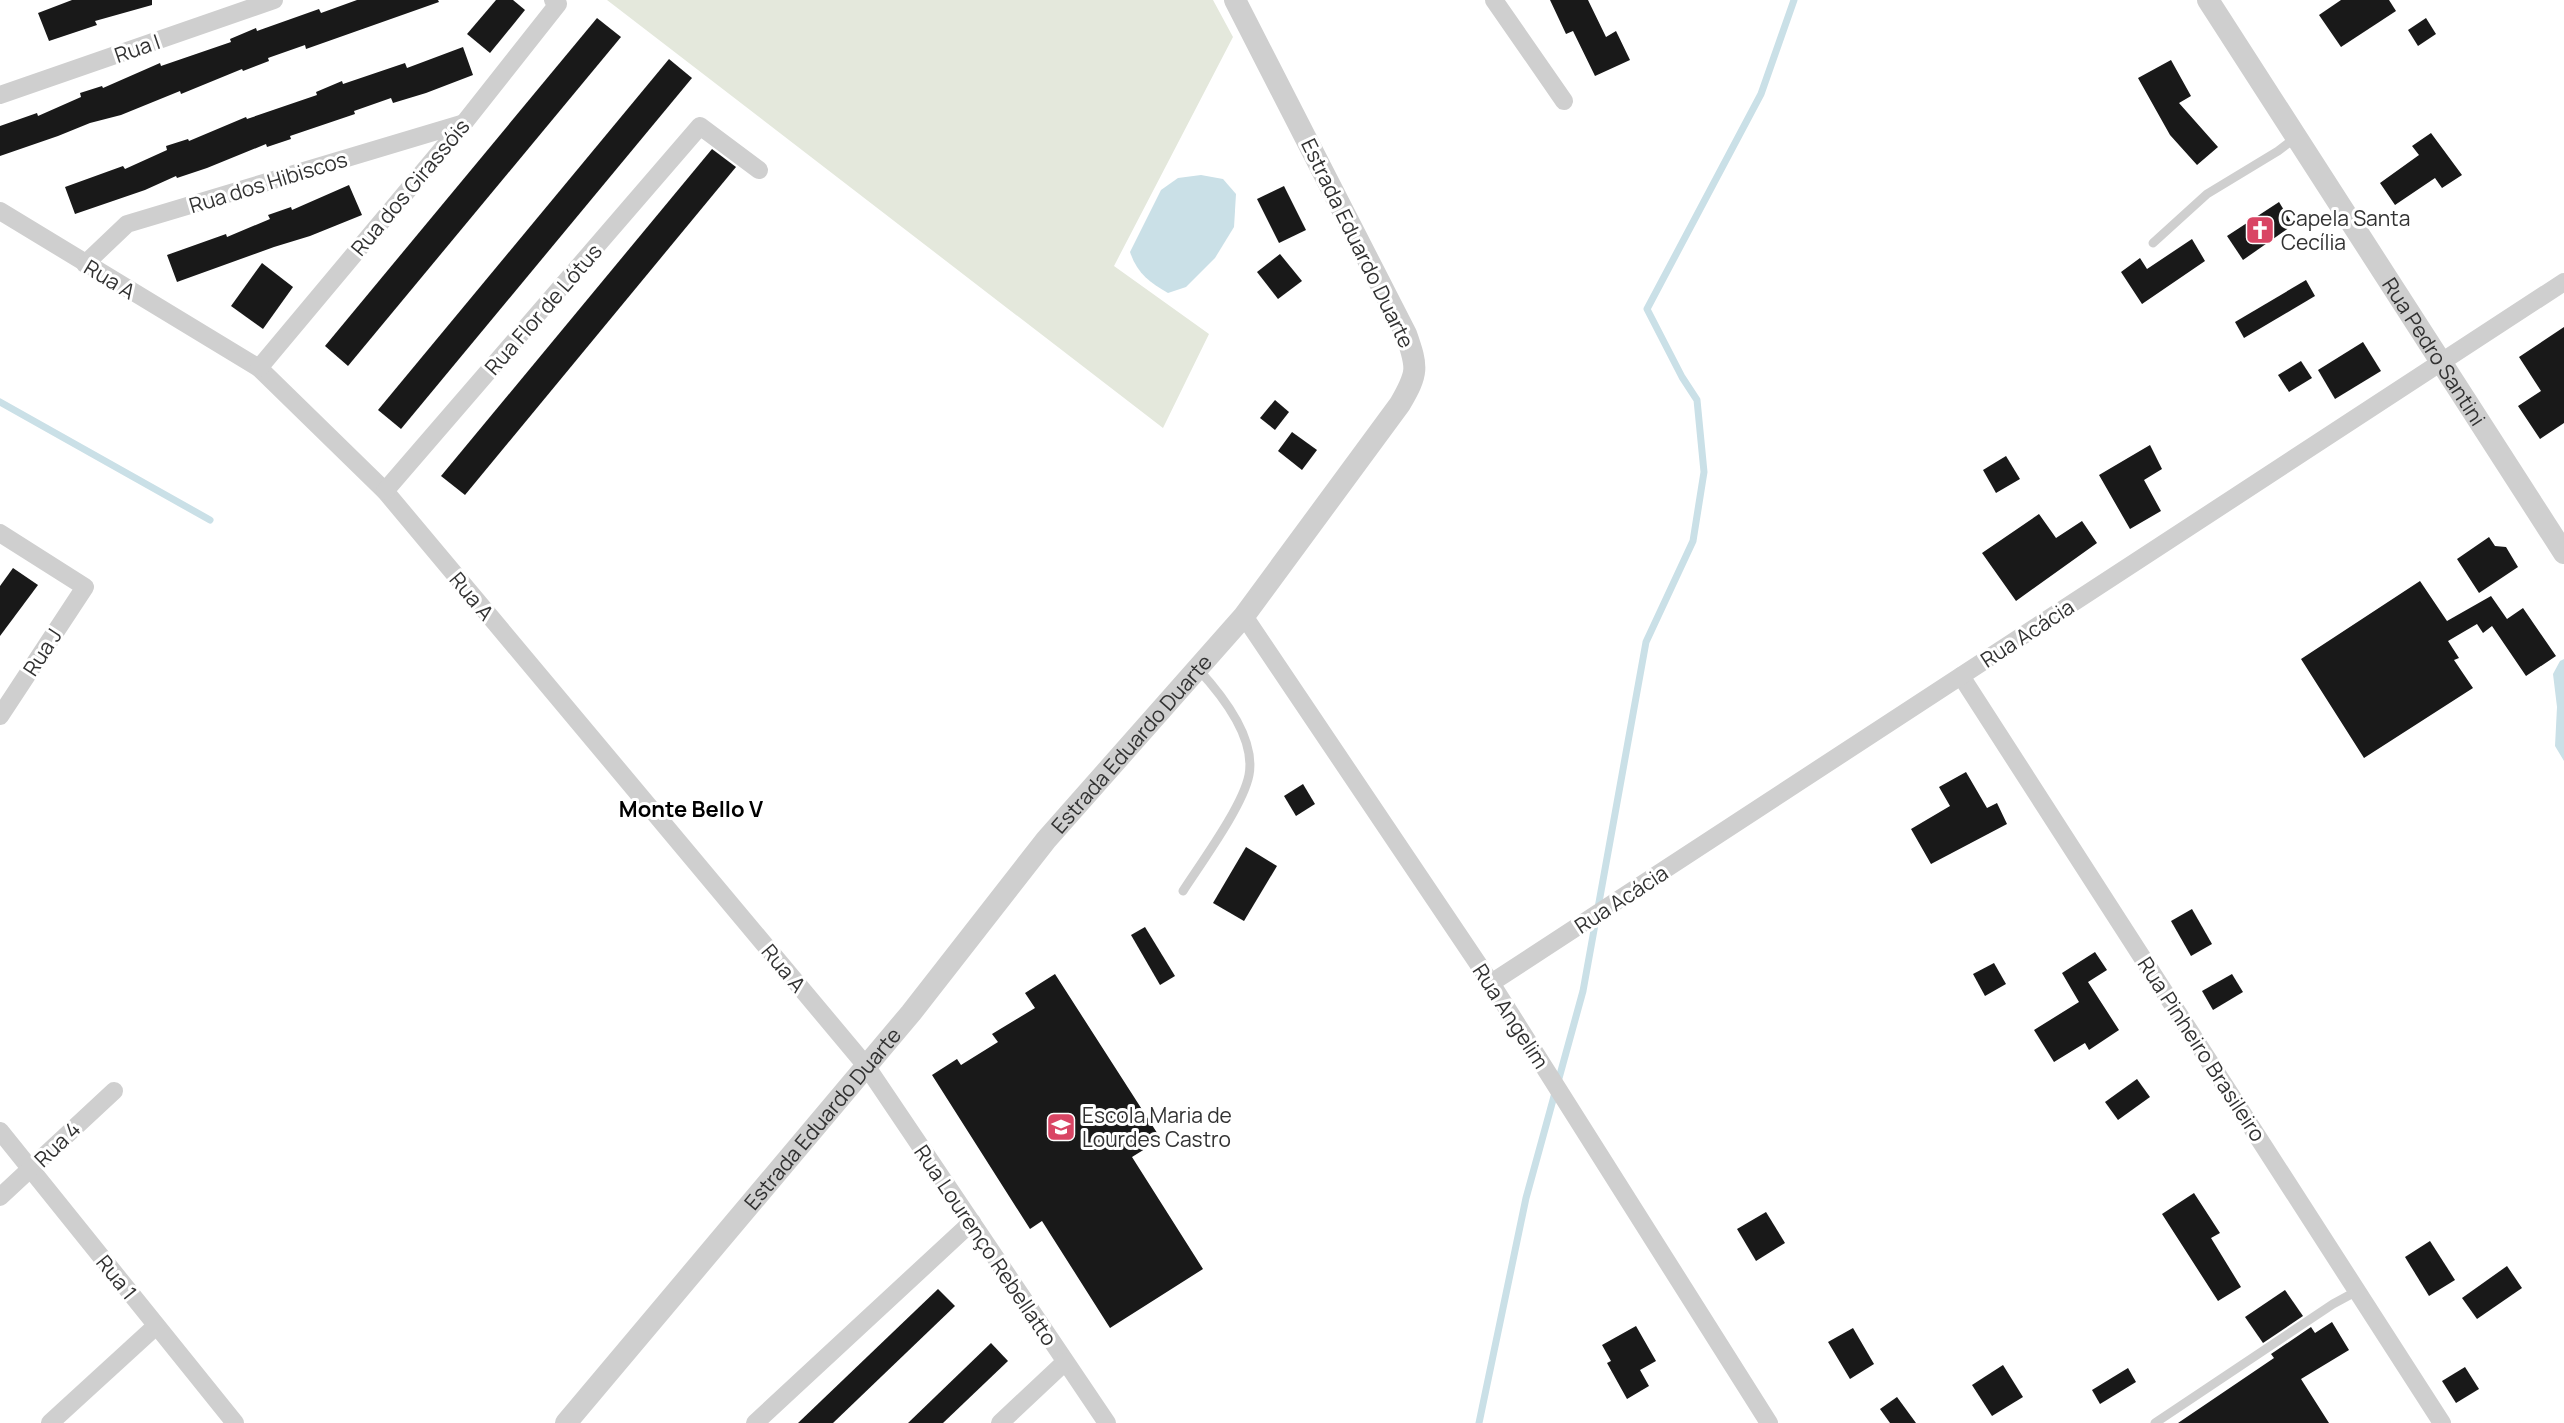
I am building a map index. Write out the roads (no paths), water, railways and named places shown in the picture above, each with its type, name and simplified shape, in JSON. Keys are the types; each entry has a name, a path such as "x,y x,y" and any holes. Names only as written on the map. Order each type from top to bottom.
{"street":[{"name":"Rua I","path":"0,96 274,0"},
{"name":"Estrada Eduardo Duarte","path":"566,1423 867,1067 1046,840 1245,616 1400,404 1414,379 1415,358 1407,334 1235,0"},
{"path":"1494,0 1564,101"},
{"name":"Rua Pedro Santini","path":"2208,0 2564,553"},
{"name":"Rua dos Girassóis","path":"259,368 464,123 556,2"},
{"name":"Rua dos Hibiscos","path":"85,264 127,224 464,123"},
{"name":"Rua Flor de Lótus","path":"385,491 700,126 759,170"},
{"name":"Rua A","path":"0,211 259,368 385,491 867,1067"},
{"name":"Rua Acácia","path":"1491,983 2564,282"},
{"name":"Rua J","path":"0,533 85,587 0,716"},
{"name":"Rua Angelim","path":"1245,616 1491,983 1769,1423"},
{"name":"Rua Pinheiro Brasileiro","path":"1962,676 2442,1423"},
{"name":"Rua Lourenço Rebellatto","path":"867,1067 1107,1423"},
{"name":"Rua 4","path":"0,1197 114,1091"},
{"name":"Rua 1","path":"0,1131 235,1423"},
{"path":"755,1423 972,1222"},
{"path":"50,1423 156,1326"},
{"path":"1000,1423 1065,1362"}],"lane":[{"path":"2153,243 2207,194 2278,151 2296,137"},
{"path":"1183,891 1245,792 1250,772 1249,756 1242,732 1211,684 1198,669"},
{"path":"2155,1423 2333,1304 2357,1292"}],"water":[{"path":"1201,175 1223,179 1236,194 1234,227 1215,258 1186,287 1168,293 1145,277 1136,266 1130,252 1161,190 1178,178"},
{"path":"2564,659 2564,761 2555,746 2557,707 2553,674 2560,661"}],"waterway":[{"path":"1479,1423 1526,1198 1583,991 1646,642 1693,541 1704,472 1697,400 1682,377 1647,309 1761,94 1794,0"},
{"path":"0,402 210,520"}],"place":[{"name":"Capela Santa Cecília","path":"2260,230"},
{"name":"Escola Maria de Lourdes Castro","path":"1061,1127"}],"district":[{"name":"Monte Bello V","path":"691,809"}]}
